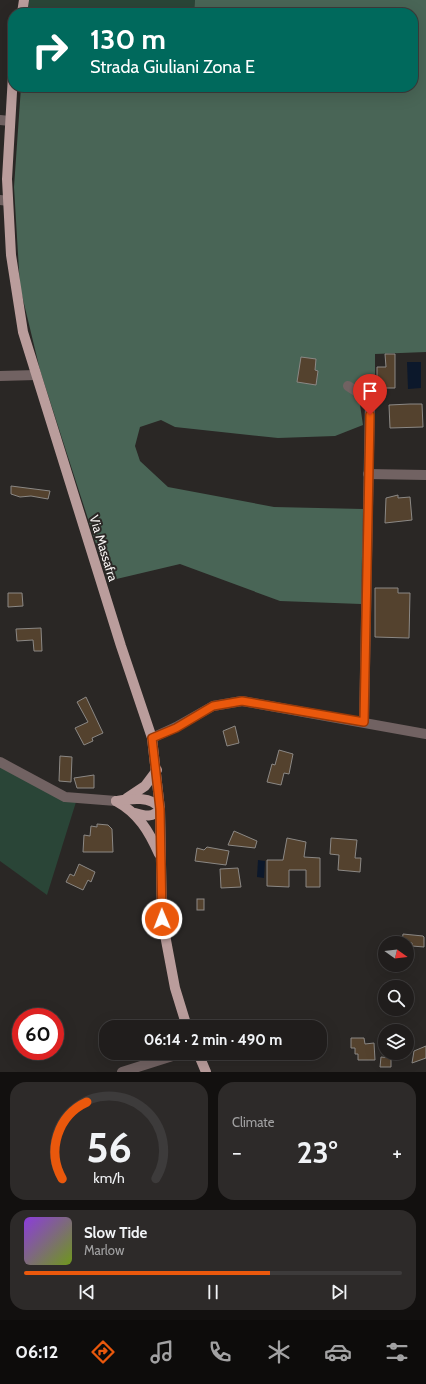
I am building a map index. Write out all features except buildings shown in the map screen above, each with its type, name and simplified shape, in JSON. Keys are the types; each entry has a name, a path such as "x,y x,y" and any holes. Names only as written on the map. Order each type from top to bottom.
{"main road":[{"name":"Via Massafra","path":"10,92 5,120 7,179 4,200 23,332 121,646 152,738 157,770 160,809 162,919 175,988 185,1020"},
{"path":"120,800 138,792 150,781 157,770"},
{"path":"120,800 140,799 154,802 160,809 152,816 143,816 133,812"},
{"path":"120,800 133,812 144,826 161,857"},
{"path":"201,1060 206,1072"}],"street":[{"path":"0,376 36,375"},
{"path":"348,386 370,400 364,722"},
{"path":"368,474 426,475"},
{"path":"152,738 176,728 213,706 242,701 426,734"},
{"path":"0,762 65,797 120,800"},
{"path":"122,1072 160,1060"}],"green space":[{"path":"29,0 195,0 194,8 28,8"},
{"path":"195,0 426,0 426,352 375,354 375,383 359,398 363,425 335,436 278,438 175,427 161,420 140,427 135,446 140,461 168,487 274,507 363,509 361,604 280,601 180,564 108,581 40,370 20,287 14,187 21,92 418,92 418,8 194,8"},
{"path":"0,758 76,802 47,895 0,861"}],"water":[{"path":"407,362 421,362 421,388 408,389"},
{"path":"258,860 265,861 264,878 257,877"}],"route":[{"path":"162,919 160,809 157,770 152,738 176,728 213,706 242,701 364,722 370,415"}]}
